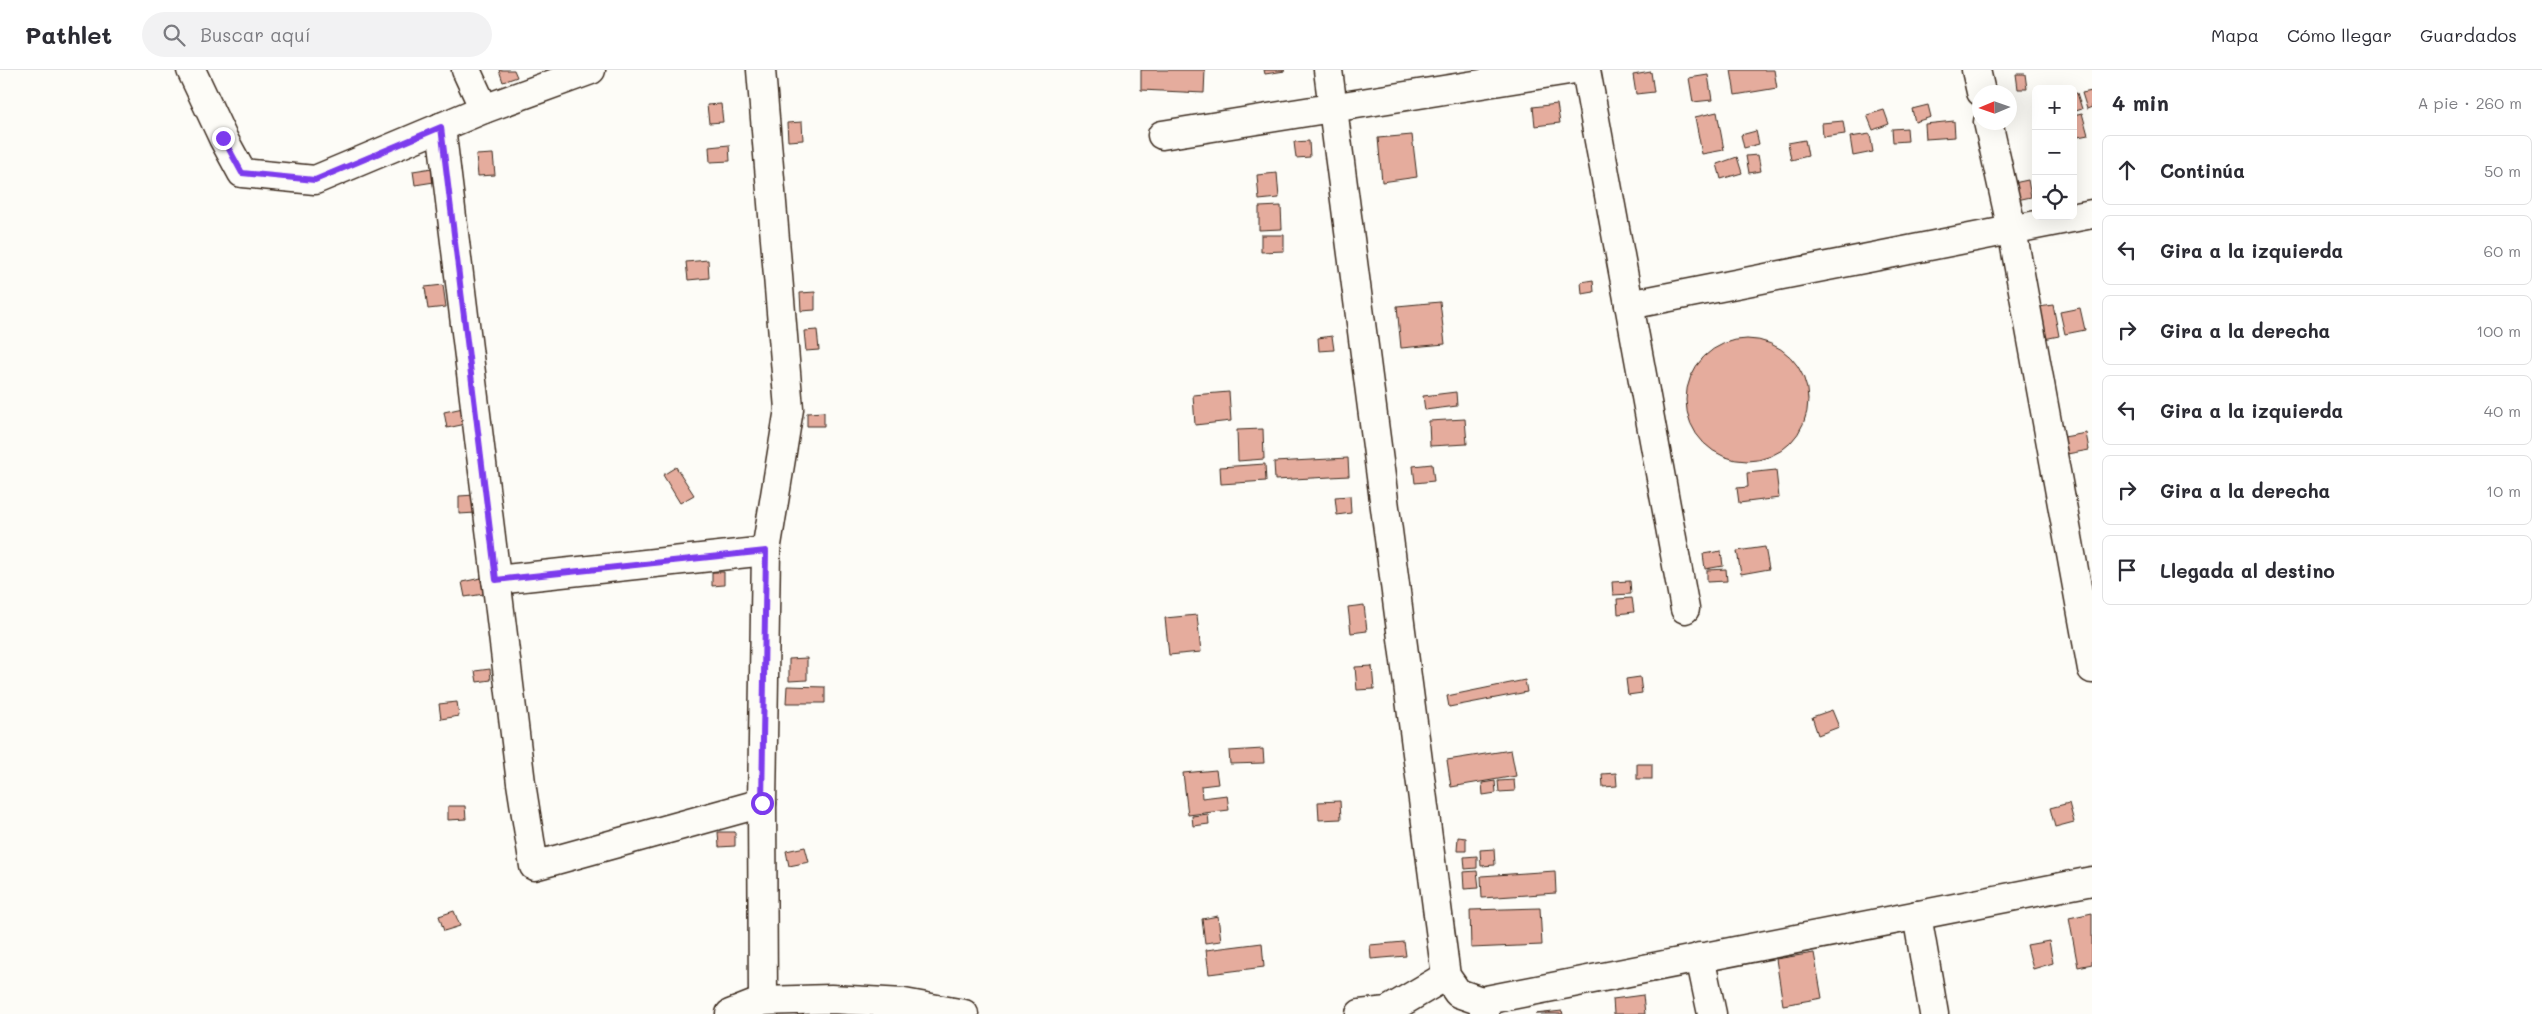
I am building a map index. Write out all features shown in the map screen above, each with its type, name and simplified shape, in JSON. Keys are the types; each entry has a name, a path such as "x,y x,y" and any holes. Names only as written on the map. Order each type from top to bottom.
{"street":[{"path":"191,70 242,173 315,180 484,109 591,70"},
{"path":"466,70 484,109"},
{"path":"761,70 789,409 766,551 762,803 763,1002"},
{"path":"1328,70 1446,976 1458,993 1483,1008 1700,957 2092,881"},
{"path":"1162,135 1569,70"},
{"path":"1586,70 1684,609"},
{"path":"1976,70 1979,85"},
{"path":"441,127 520,783 534,866 762,803"},
{"path":"1990,130 2082,566 2092,669"},
{"path":"1629,305 2092,214"},
{"path":"496,580 766,551"},
{"path":"1917,915 1934,1014"},
{"path":"1700,957 1712,1014"},
{"path":"1360,1014 1387,1011 1446,976"},
{"path":"730,1014 763,1002 832,999 904,1003 964,1014"}],"building":[{"path":"499,70 514,70 517,77 503,82"},
{"path":"1141,70 1205,70 1204,93 1141,90"},
{"path":"1264,70 1284,70 1285,71 1265,74"},
{"path":"1731,70 1774,70 1777,88 1735,95"},
{"path":"1651,72 1654,92 1636,94 1633,75"},
{"path":"2016,74 2025,74 2027,89 2018,89"},
{"path":"1708,75 1712,100 1693,102 1689,78"},
{"path":"2092,91 2092,107 2087,109 2082,93"},
{"path":"2077,93 2082,109 2077,111"},
{"path":"721,104 723,122 709,123 707,105"},
{"path":"1557,104 1560,123 1535,126 1533,107"},
{"path":"1928,105 1931,117 1915,122 1912,109"},
{"path":"1884,110 1889,124 1873,130 1867,115"},
{"path":"1717,112 1724,150 1702,154 1695,117"},
{"path":"2082,113 2088,135 2077,137 2077,114"},
{"path":"1843,121 1845,134 1823,137 1822,123"},
{"path":"1954,121 1955,137 1926,139 1925,124"},
{"path":"802,122 803,140 788,141 787,123"},
{"path":"1907,128 1908,141 1893,142 1892,129"},
{"path":"1756,131 1759,144 1744,148 1741,135"},
{"path":"1870,134 1873,152 1853,156 1850,137"},
{"path":"1412,135 1417,177 1382,182 1378,138"},
{"path":"1805,140 1808,156 1791,160 1788,143"},
{"path":"1309,141 1310,157 1296,158 1294,142"},
{"path":"729,145 730,161 710,162 709,147"},
{"path":"493,154 495,175 478,176 476,155"},
{"path":"1758,155 1761,171 1749,173 1746,156"},
{"path":"1737,157 1742,173 1721,179 1717,164"},
{"path":"432,168 434,182 415,185 413,171"},
{"path":"1277,173 1279,198 1259,200 1257,175"},
{"path":"2028,180 2031,197 2017,200 2014,183"},
{"path":"1281,206 1282,229 1259,230 1259,207"},
{"path":"1261,235 1284,235 1284,251 1261,252"},
{"path":"708,260 709,278 688,280 686,262"},
{"path":"1593,280 1594,292 1582,294 1581,282"},
{"path":"443,285 446,307 428,309 425,287"},
{"path":"815,292 815,310 801,311 800,293"},
{"path":"1440,302 1445,344 1401,348 1397,306"},
{"path":"2053,305 2059,336 2044,339 2039,307"},
{"path":"2080,308 2085,330 2065,334 2060,312"},
{"path":"817,330 819,350 806,351 804,331"},
{"path":"1332,336 1334,350 1319,351 1318,338"},
{"path":"1747,339 1759,340 1770,344 1781,349 1790,357 1798,366 1803,377 1807,388 1807,412 1803,423 1798,434 1790,443 1781,451 1770,456 1759,460 1747,461 1735,460 1724,456 1713,451 1704,443 1696,434 1691,423 1687,412 1686,400 1687,388 1691,377 1696,366 1704,357 1713,349 1724,344 1735,340"},
{"path":"1229,392 1231,421 1195,425 1193,395"},
{"path":"1456,392 1457,406 1425,410 1423,396"},
{"path":"463,408 466,424 447,428 444,412"},
{"path":"824,412 824,426 807,426 807,413"},
{"path":"1465,419 1467,444 1430,446 1429,421"},
{"path":"1263,429 1264,459 1238,461 1237,430"},
{"path":"2086,433 2089,450 2067,454 2064,437"},
{"path":"1348,458 1349,476 1275,480 1274,462"},
{"path":"1265,464 1266,481 1221,484 1220,467"},
{"path":"1432,464 1434,481 1415,483 1413,466"},
{"path":"676,467 694,495 680,503 663,475"},
{"path":"1776,470 1779,498 1739,503 1737,488 1748,487 1747,473"},
{"path":"475,495 476,513 459,514 459,496"},
{"path":"1350,496 1351,513 1337,515 1335,497"},
{"path":"1765,547 1769,569 1741,574 1737,551"},
{"path":"1721,551 1723,566 1705,569 1703,554"},
{"path":"1726,569 1727,581 1707,582 1707,570"},
{"path":"712,572 724,572 724,585 712,586"},
{"path":"481,578 484,594 465,597 462,582"},
{"path":"1630,581 1631,594 1613,595 1612,582"},
{"path":"1632,598 1634,612 1618,614 1617,599"},
{"path":"1364,605 1367,631 1351,633 1348,607"},
{"path":"1197,615 1201,652 1169,655 1165,618"},
{"path":"807,658 807,680 789,681 789,659"},
{"path":"1372,666 1374,689 1357,690 1355,667"},
{"path":"490,669 491,680 477,682 475,671"},
{"path":"1640,677 1642,693 1628,695 1626,679"},
{"path":"1525,680 1527,692 1449,707 1447,696"},
{"path":"787,686 825,687 825,703 786,703"},
{"path":"457,702 459,716 441,719 439,704"},
{"path":"1832,710 1839,727 1818,735 1812,717"},
{"path":"1263,749 1264,763 1230,764 1229,751"},
{"path":"1511,750 1516,776 1451,787 1447,760"},
{"path":"1637,764 1652,764 1652,779 1637,779"},
{"path":"1216,770 1218,784 1201,786 1202,798 1227,795 1229,810 1188,815 1183,773"},
{"path":"1616,773 1617,786 1603,787 1602,774"},
{"path":"1514,780 1515,791 1499,792 1498,781"},
{"path":"1495,781 1496,793 1483,795 1482,783"},
{"path":"1340,801 1341,819 1319,820 1318,802"},
{"path":"2069,803 2074,822 2055,827 2050,808"},
{"path":"448,806 465,806 466,819 448,820"},
{"path":"1208,814 1209,824 1193,826 1192,816"},
{"path":"718,832 735,832 735,846 719,847"},
{"path":"1458,837 1466,838 1466,851 1457,851"},
{"path":"805,847 809,862 789,866 786,851"},
{"path":"1494,849 1495,865 1481,866 1480,850"},
{"path":"1477,856 1477,868 1465,869 1464,857"},
{"path":"1477,871 1479,888 1464,889 1463,872"},
{"path":"1555,871 1556,893 1482,898 1481,876"},
{"path":"1540,908 1542,945 1471,948 1470,910"},
{"path":"454,911 460,926 444,931 439,916"},
{"path":"2092,913 2092,964 2078,967 2069,918"},
{"path":"1218,916 1221,941 1205,943 1202,919"},
{"path":"2049,941 2053,963 2033,969 2027,945"},
{"path":"1404,942 1406,956 1371,959 1370,945"},
{"path":"1262,943 1264,967 1209,974 1206,950"},
{"path":"1814,953 1822,998 1783,1005 1776,959"},
{"path":"1643,995 1645,1014 1614,1014 1613,999"},
{"path":"1562,1011 1563,1014 1535,1014"}],"route":[{"path":"223,138 242,173 315,180 441,127 496,580 766,551 762,803"}]}
